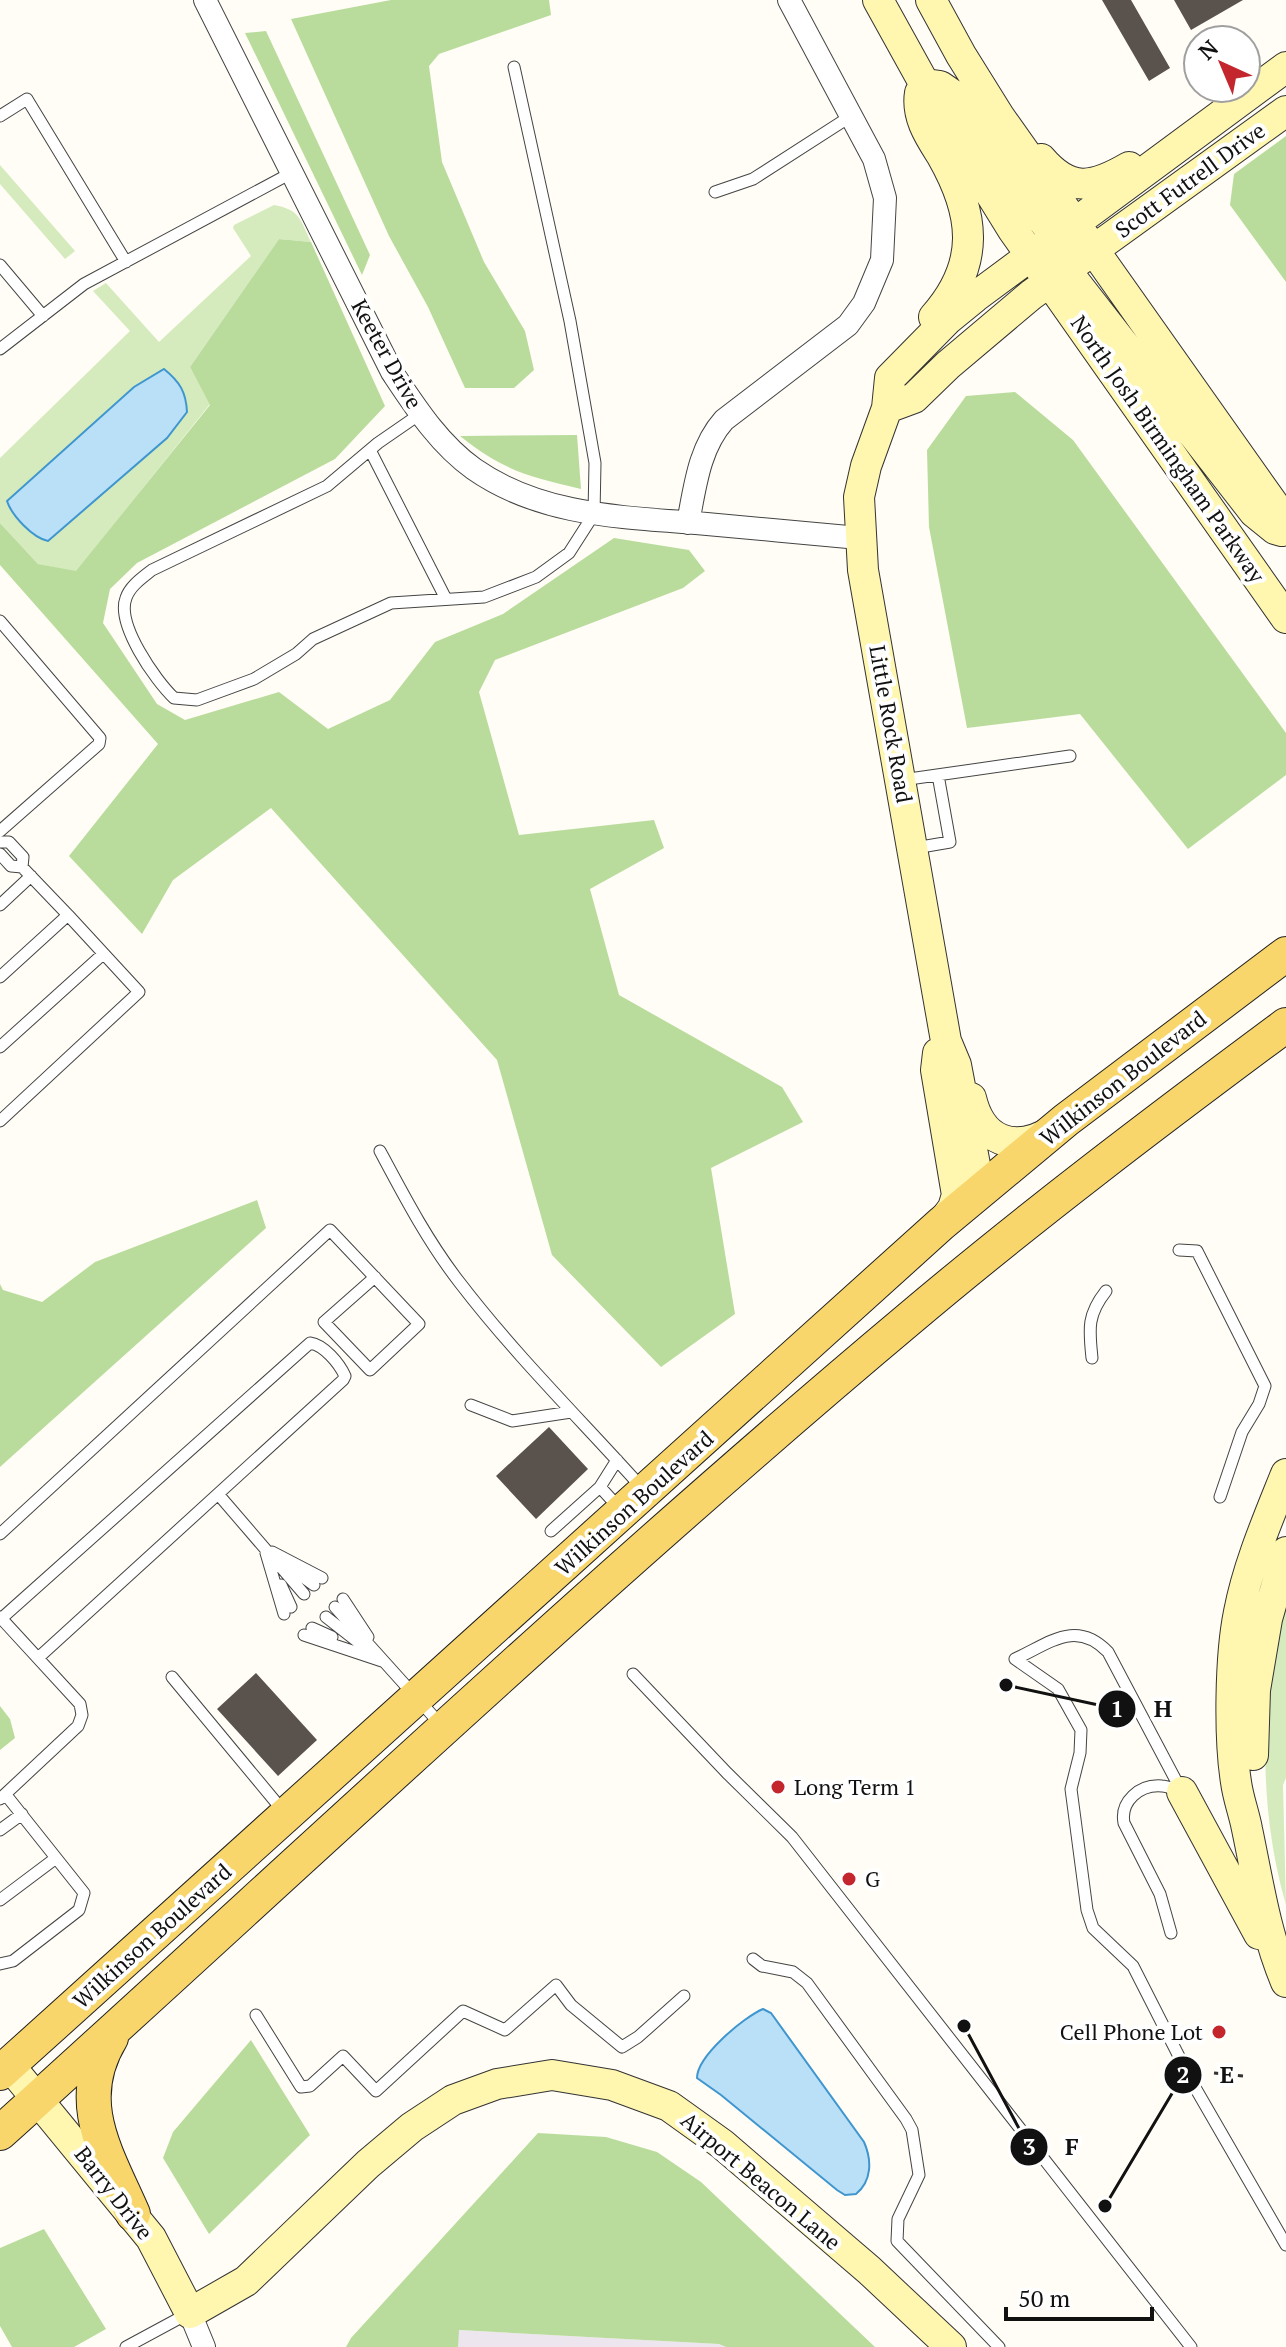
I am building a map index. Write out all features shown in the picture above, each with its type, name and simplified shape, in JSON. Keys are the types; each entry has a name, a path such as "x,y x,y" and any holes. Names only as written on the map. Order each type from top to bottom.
{"main road":[{"name":"Wilkinson Boulevard","path":"3,2064 287,1815 941,1224 1054,1130 1286,954"},
{"name":"Wilkinson Boulevard","path":"0,2133 445,1729 913,1316 1080,1181 1286,1025"},
{"path":"625,1568 625,1557 633,1537 653,1514 965,1232 977,1216 980,1191"},
{"path":"120,2024 100,2057 93,2080 92,2107 98,2133 133,2214"}],"street":[{"name":"Keeter Drive","path":"205,0 392,372 420,414 460,457 500,486 568,510 859,538"},
{"path":"688,523 702,458 714,431 724,420 848,325 864,303 882,260 885,198 874,159 789,0"},
{"path":"878,0 925,84 1286,522"},
{"path":"931,0 979,86 1017,141 1062,253 1254,512 1275,529 1286,532"},
{"name":"Scott Futrell Drive","path":"1062,253 1207,125 1286,67"},
{"path":"909,359 919,336 953,292 963,265 968,236 960,189 921,117 919,99 925,84"},
{"name":"Scott Futrell Drive","path":"1062,253 1286,111"},
{"path":"1017,141 1034,149 1060,177 1087,184 1109,178 1190,127 1207,125"},
{"path":"887,408 914,398 1062,253"},
{"name":"Little Rock Road","path":"980,1191 912,848 863,570 858,511 861,484 887,408 890,378 948,319 1062,253"},
{"name":"North Josh Birmingham Parkway","path":"1062,253 1286,618"},
{"name":"Little Rock Road","path":"941,1224 953,1208 957,1195 936,1070 938,1052 951,1055"},
{"path":"951,1055 965,1079 978,1121 990,1133 1003,1140 1020,1143 1054,1130"},
{"path":"1284,1976 1258,1891 1236,1783 1233,1680 1239,1613 1261,1537 1286,1474"},
{"path":"1248,1830 1255,1690 1267,1619 1286,1552"},
{"path":"1182,1792 1231,1886 1284,1976"},
{"name":"Barry Drive","path":"3,2064 37,2099 151,2238 204,2347"},
{"name":"Airport Beacon Lane","path":"190,2313 246,2281 368,2164 412,2127 453,2100 497,2084 552,2075 612,2085 669,2106 722,2144 869,2270 951,2347"}],"lane":[{"path":"420,414 327,486 152,570 135,584 125,598 124,621 160,685 174,698 197,700 254,679 296,654 313,639 391,603 484,597 536,577 569,553 594,514 595,463 570,321 514,67"},
{"path":"0,116 27,99 126,262"},
{"path":"715,192 753,179 851,116"},
{"path":"0,349 84,284 293,172"},
{"path":"0,265 43,316"},
{"path":"370,450 446,599"},
{"path":"0,621 100,738 99,744 0,831"},
{"path":"901,780 1070,756"},
{"path":"912,848 950,842 938,775"},
{"path":"0,842 9,842 23,857 27,872"},
{"path":"0,854 11,866 27,872 139,992 0,1121"},
{"path":"0,905 27,872"},
{"path":"0,977 68,915"},
{"path":"0,1047 103,954"},
{"path":"380,1151 417,1219 458,1281 571,1412 617,1460 634,1502"},
{"path":"0,1534 330,1230 375,1277 419,1324 370,1370 324,1322 375,1277"},
{"path":"1179,1250 1197,1251 1265,1386 1259,1404 1242,1432 1220,1497"},
{"path":"1092,1358 1090,1331 1094,1306 1106,1291"},
{"path":"0,1964 13,1961 79,1910 84,1893 22,1814 3,1797 78,1726 82,1715 80,1704 38,1658 1,1617 310,1343 319,1345 343,1371 343,1380 38,1658"},
{"path":"471,1405 512,1421 571,1412"},
{"path":"551,1531 600,1487 617,1460"},
{"path":"600,1487 634,1502"},
{"path":"218,1494 304,1594"},
{"path":"265,1548 318,1582"},
{"path":"265,1548 288,1610"},
{"path":"339,1603 383,1661 445,1729"},
{"path":"326,1617 383,1661"},
{"path":"308,1632 383,1661"},
{"path":"1182,1792 1108,1652 1100,1644 1076,1634 1015,1659 1058,1689 1081,1730 1080,1753 1071,1789 1090,1923 1133,1966 1193,2084 1286,2245"},
{"path":"633,1674 792,1837 1191,2347"},
{"path":"172,1677 287,1815"},
{"path":"1171,1933 1160,1894 1122,1814 1129,1799 1146,1788 1159,1785 1182,1792"},
{"path":"0,1830 22,1814"},
{"path":"0,1900 56,1858"},
{"path":"753,1959 762,1966 793,1972 807,1983 906,2119 912,2130 919,2175 898,2219 897,2241 999,2347"},
{"path":"256,2015 301,2087 310,2086 343,2056 376,2091 463,2011 505,2030 556,1985 589,2021 622,2047 638,2037 684,1996"},
{"path":"126,2347 190,2313"}],"path":[{"path":"1214,2073 1243,2076"}],"shaded area":[{"path":"458,2330 719,2344 726,2347 458,2347"}],"green space":[{"path":"391,0 549,0 551,15 439,54 429,66 442,162 484,262 525,331 534,370 514,388 465,388 428,307 389,236 291,19"},
{"path":"266,31 370,255 362,275 245,33"},
{"path":"1286,136 1286,282 1230,205 1234,174"},
{"path":"0,165 75,251 65,259 0,184"},
{"path":"274,205 295,213 311,242 279,239 190,367 210,404 76,572 38,564 0,523 0,458 130,331 93,291 106,283 159,342 251,256 234,225"},
{"path":"279,239 311,242 385,406 335,459 137,563 110,589 103,623 157,704 185,720 279,692 328,729 390,700 435,642 503,614 614,538 689,550 705,571 683,588 495,660 479,692 519,835 654,820 664,848 590,889 619,995 782,1087 803,1122 711,1168 735,1314 661,1367 552,1255 497,1060 271,808 173,880 142,934 69,856 158,744 0,565 0,523 38,564 76,571 210,405 190,367"},
{"path":"1015,392 1073,440 1286,733 1286,775 1188,849 1080,714 967,728 929,527 927,450 966,396"},
{"path":"577,435 581,489 503,465 460,436"},
{"path":"257,1200 266,1228 0,1467 0,1284 3,1290 42,1302 95,1262"},
{"path":"1286,1594 1286,1778 1283,1785 1286,1905 1271,1833 1265,1759 1268,1696"},
{"path":"0,1706 10,1719 15,1738 0,1750"},
{"path":"251,2040 310,2135 209,2234 163,2158 173,2132"},
{"path":"538,2133 606,2137 657,2152 701,2182 875,2347 726,2347 719,2344 459,2330 458,2347 346,2347"},
{"path":"44,2229 106,2329 74,2347 12,2347 0,2326 0,2248"}],"water":[{"path":"164,369 181,388 187,412 167,438 48,541 24,526 7,501 134,387"},
{"path":"763,2009 771,2013 864,2142 868,2177 856,2194 845,2195 837,2190 697,2078 699,2069 713,2049 745,2020"}],"building":[{"path":"1102,0 1131,0 1170,68 1149,81"},
{"path":"1174,0 1243,0 1201,24 1188,24"},
{"path":"549,1427 588,1469 536,1519 496,1476"},
{"path":"256,1673 317,1740 278,1776 217,1709"}],"place":[{"name":"H","path":"1006,1685"},
{"name":"Long Term 1","path":"778,1787"},
{"name":"G","path":"849,1879"},
{"name":"F","path":"964,2026"},
{"name":"Cell Phone Lot","path":"1219,2032"},
{"name":"E","path":"1105,2206"}]}
